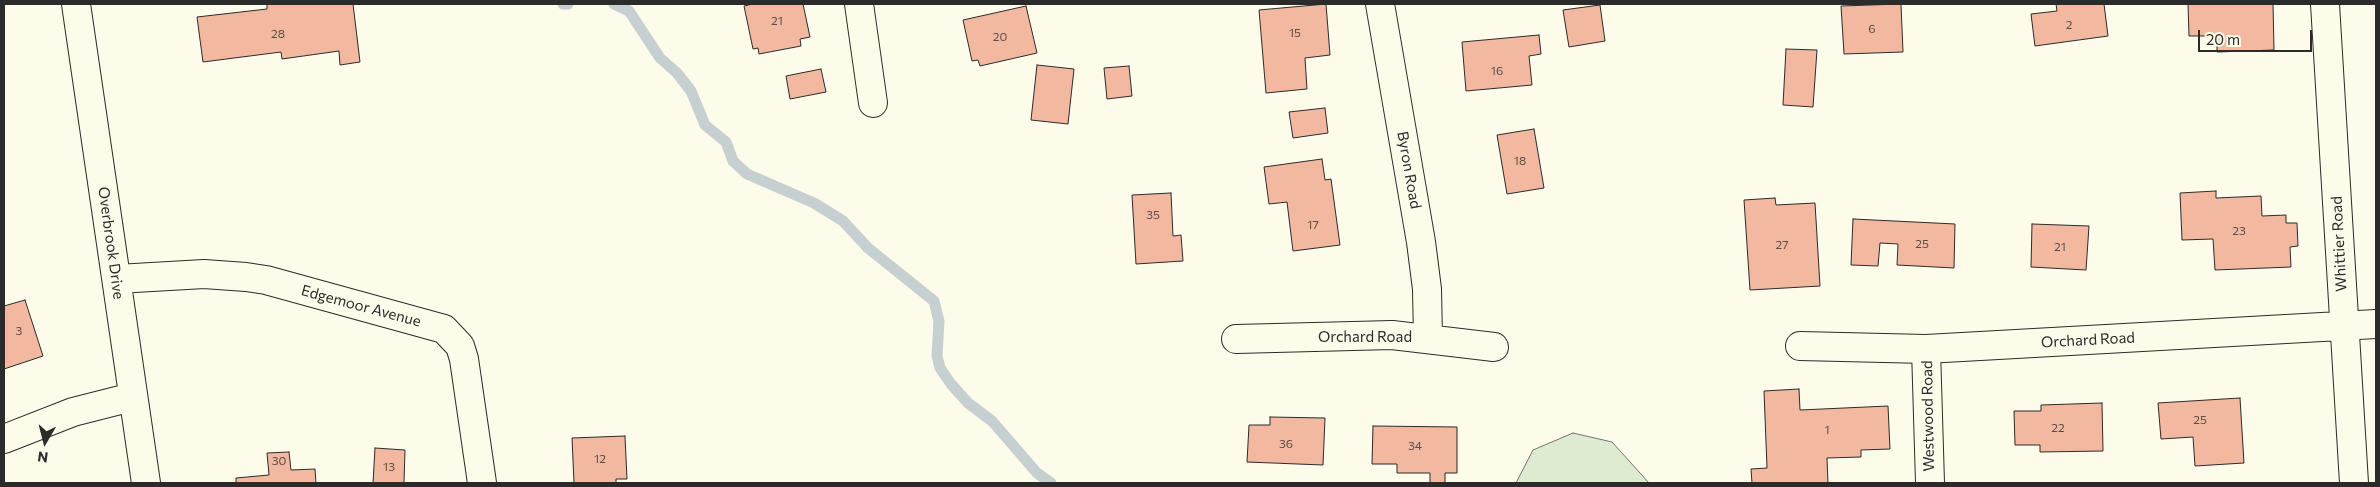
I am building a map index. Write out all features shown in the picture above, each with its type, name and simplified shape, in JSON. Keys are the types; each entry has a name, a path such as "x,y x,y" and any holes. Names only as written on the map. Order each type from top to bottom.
{"street":[{"name":"Overbrook Drive","path":"76,4 146,483"},
{"path":"859,4 873,104"},
{"name":"Byron Road","path":"1380,4 1422,250 1427,289 1428,338"},
{"name":"Whittier Road","path":"2325,4 2354,483"},
{"name":"Edgemoor Avenue","path":"117,279 204,274 266,280 444,329 460,346 464,359 482,483"},
{"name":"Orchard Road","path":"1800,346 1926,348 2376,324"},
{"name":"Orchard Road","path":"1236,339 1363,335 1428,338 1494,346"},
{"name":"Westwood Road","path":"1926,348 1930,483"},
{"path":"4,439 73,412 132,397"}],"green space":[{"path":"1573,433 1612,442 1649,483 1516,483 1533,450"}],"building":[{"path":"267,4 353,4 360,62 340,65 339,51 282,59 281,52 203,62 197,17 267,9"},
{"path":"753,4 803,4 810,37 800,39 801,46 759,54 758,48 753,49 744,6"},
{"path":"1326,4 1330,55 1305,58 1307,89 1266,93 1259,10"},
{"path":"1901,4 1903,52 1844,54 1841,6"},
{"path":"2056,4 2104,4 2108,36 2035,46 2031,14 2057,11"},
{"path":"2188,4 2273,4 2274,50 2217,52 2217,36 2189,36"},
{"path":"1600,5 1605,41 1569,47 1563,10"},
{"path":"1026,6 1037,53 980,66 978,60 972,61 963,20"},
{"path":"1539,35 1541,54 1529,56 1532,85 1466,91 1462,42"},
{"path":"1786,49 1817,50 1813,107 1783,105"},
{"path":"1037,65 1074,69 1068,124 1031,120"},
{"path":"1129,66 1132,96 1107,99 1104,68"},
{"path":"821,69 826,92 790,99 786,76"},
{"path":"1325,108 1328,133 1293,138 1289,112"},
{"path":"1534,129 1544,188 1507,194 1497,135"},
{"path":"1322,159 1325,180 1331,179 1340,245 1293,251 1287,202 1269,204 1264,167"},
{"path":"2216,191 2216,198 2261,196 2262,216 2286,215 2286,223 2297,223 2298,246 2290,247 2291,267 2215,270 2213,239 2182,240 2180,193"},
{"path":"1171,193 1173,236 1181,235 1183,261 1136,264 1132,195"},
{"path":"1775,198 1776,205 1815,203 1820,286 1750,290 1744,200"},
{"path":"1853,219 1955,224 1954,268 1897,265 1898,244 1880,243 1878,266 1851,265"},
{"path":"2032,224 2089,226 2086,270 2031,267"},
{"path":"25,300 43,356 4,369 4,306"},
{"path":"1799,389 1800,410 1888,406 1890,449 1861,450 1861,457 1827,458 1828,483 1752,483 1751,469 1767,468 1764,391"},
{"path":"2240,398 2244,463 2195,466 2193,437 2161,439 2158,403"},
{"path":"2102,403 2103,451 2040,452 2040,445 2015,445 2014,411 2041,411 2041,405"},
{"path":"1270,417 1325,418 1323,465 1247,462 1249,425 1270,425"},
{"path":"1373,426 1457,427 1457,473 1445,473 1445,483 1430,483 1430,473 1397,473 1397,464 1372,464"},
{"path":"625,436 627,479 616,479 616,483 574,483 572,438"},
{"path":"375,448 405,450 404,483 373,483"},
{"path":"289,452 291,470 315,469 316,483 236,483 236,478 269,475 267,453"}],"waterway":[{"path":"563,4 568,4"},
{"path":"614,4 629,11 660,58 677,73 691,91 705,125 726,142 733,161 747,174 814,203 843,221 868,248 934,301 939,321 937,356 940,368 968,403 992,421 1037,473 1051,483"}]}
